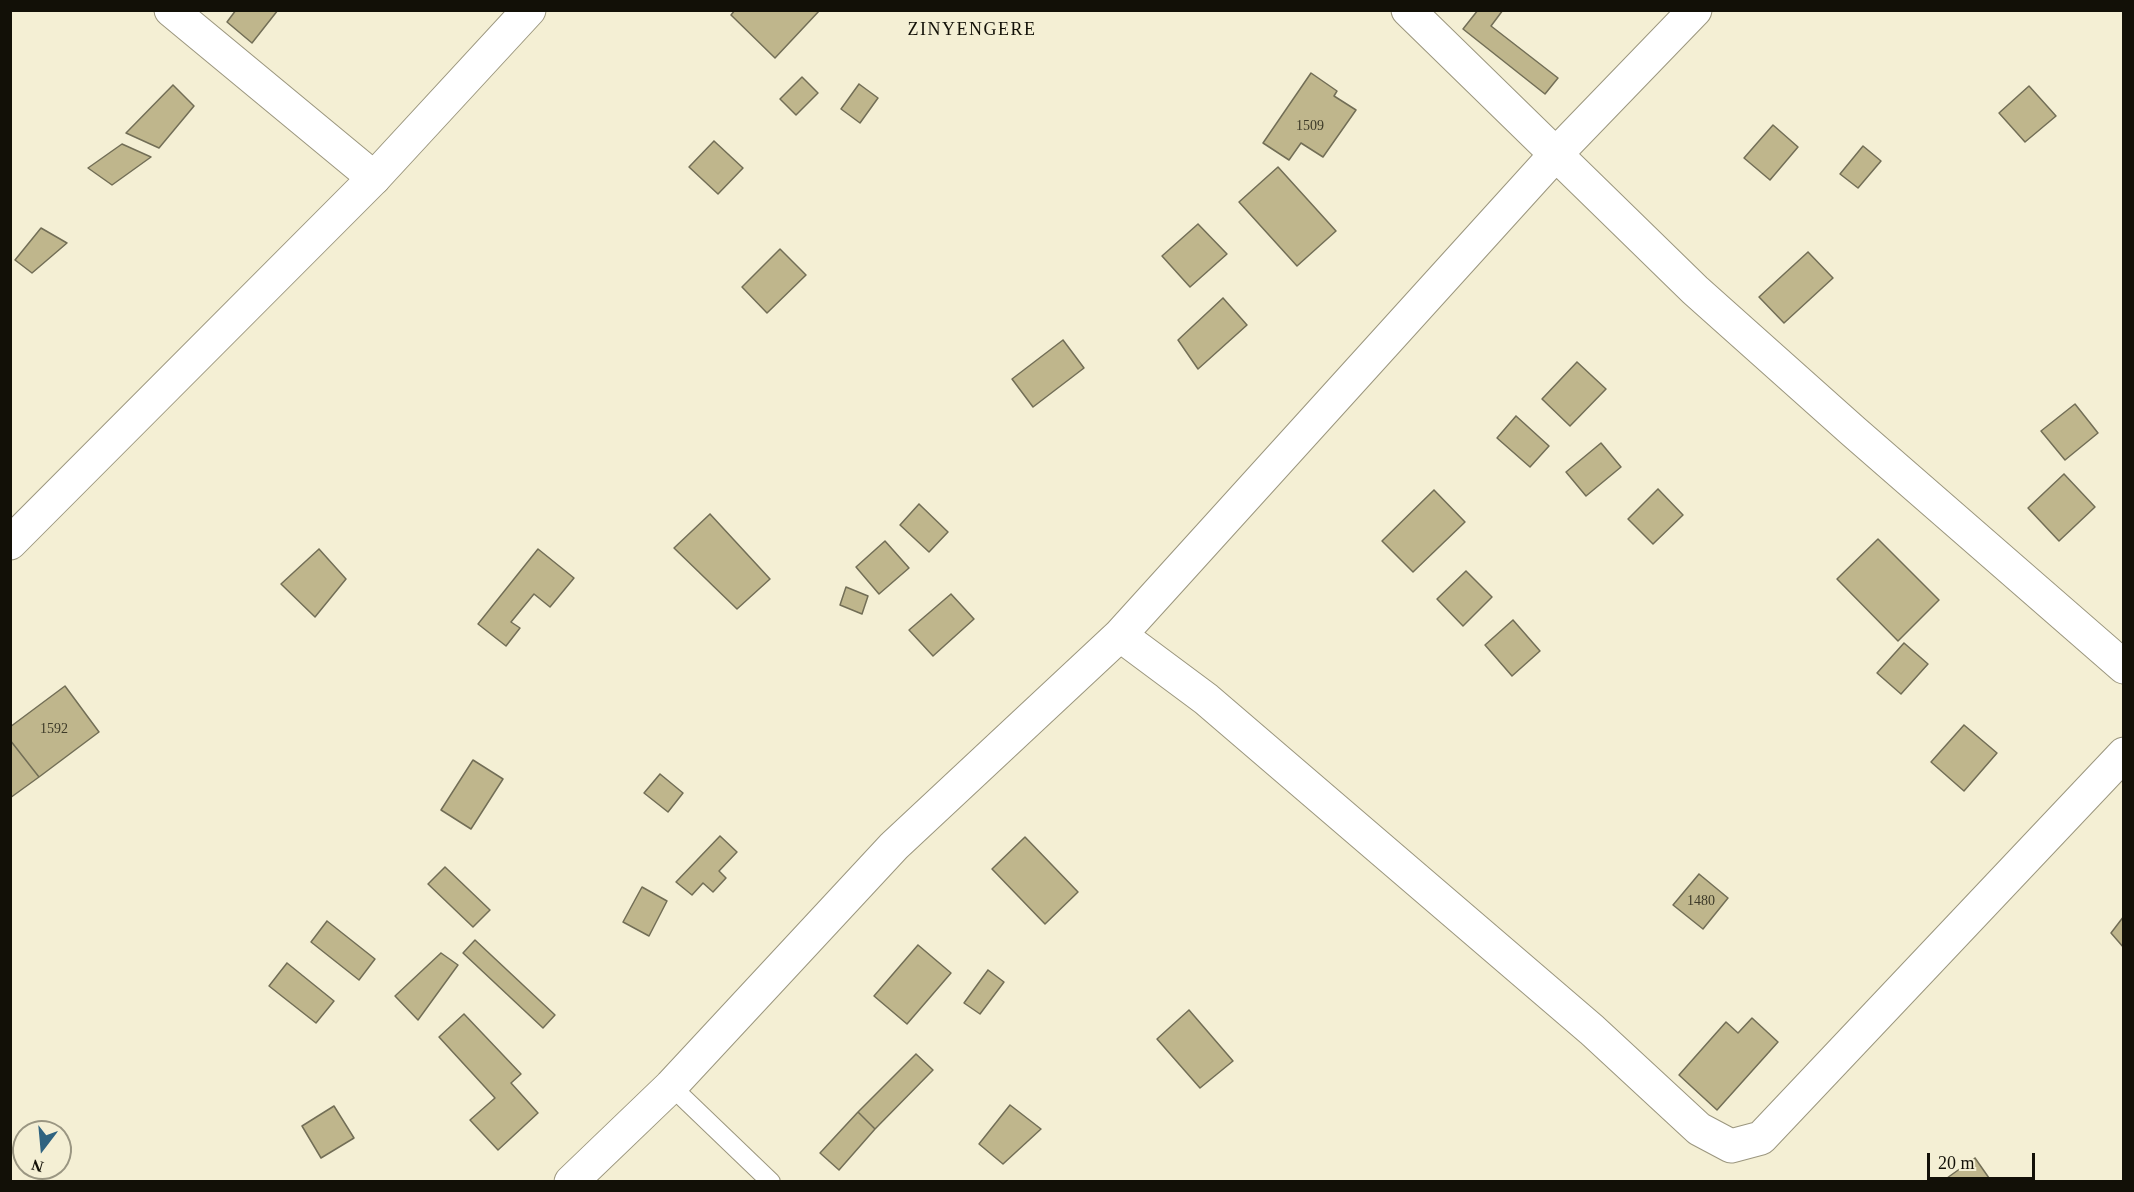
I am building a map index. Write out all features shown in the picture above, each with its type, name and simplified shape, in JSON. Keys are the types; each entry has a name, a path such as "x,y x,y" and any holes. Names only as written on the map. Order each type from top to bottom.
{"street":[{"path":"171,10 374,178"},
{"path":"10,543 374,178 529,10"},
{"path":"1408,10 1704,298 2124,667"},
{"path":"571,1182 671,1086 894,846 1120,635 1556,154 1695,10"},
{"path":"1120,635 1233,722 1592,1030 1699,1129 1731,1146 1761,1138 2124,754"}],"lane":[{"path":"671,1086 771,1182"}],"building":[{"path":"236,10 278,10 252,43 227,22"},
{"path":"735,10 820,10 775,58 731,15"},
{"path":"1478,10 1503,10 1491,26 1558,78 1545,94 1463,29"},
{"path":"1311,73 1337,91 1334,96 1356,110 1323,157 1301,143 1289,160 1263,143"},
{"path":"802,77 818,93 796,115 780,99"},
{"path":"859,84 878,98 860,123 841,109"},
{"path":"173,85 194,106 159,148 126,133"},
{"path":"2029,86 2056,116 2025,142 1999,113"},
{"path":"1773,125 1798,147 1770,180 1744,158"},
{"path":"714,141 743,168 718,194 689,167"},
{"path":"122,144 151,157 112,185 88,168"},
{"path":"1863,146 1881,161 1858,188 1840,174"},
{"path":"1278,167 1336,231 1297,266 1239,202"},
{"path":"1198,224 1227,254 1190,287 1162,256"},
{"path":"41,228 67,243 32,273 15,260"},
{"path":"780,249 806,275 767,313 742,287"},
{"path":"1808,252 1833,278 1784,323 1759,297"},
{"path":"1223,298 1247,325 1198,369 1178,340"},
{"path":"1063,340 1084,368 1033,407 1012,379"},
{"path":"1577,362 1606,389 1570,426 1542,399"},
{"path":"2075,404 2098,433 2065,460 2041,431"},
{"path":"1516,416 1549,446 1530,467 1497,438"},
{"path":"1601,443 1621,467 1586,496 1566,472"},
{"path":"2064,474 2095,507 2059,541 2028,508"},
{"path":"1658,489 1683,515 1653,544 1628,519"},
{"path":"1434,490 1465,522 1413,572 1382,541"},
{"path":"919,504 948,532 929,552 900,525"},
{"path":"710,514 770,579 737,609 674,548"},
{"path":"1878,539 1939,600 1898,641 1837,579"},
{"path":"885,541 909,568 879,594 856,567"},
{"path":"319,549 346,579 315,617 281,584"},
{"path":"538,549 574,578 550,607 534,594 511,622 520,628 506,646 478,624"},
{"path":"1466,571 1492,597 1463,626 1437,599"},
{"path":"846,587 868,596 862,614 840,605"},
{"path":"951,594 974,619 933,656 909,630"},
{"path":"1513,620 1540,651 1512,676 1485,645"},
{"path":"1904,643 1928,664 1901,694 1877,673"},
{"path":"65,686 99,732 39,777 10,740 10,727"},
{"path":"1964,725 1997,753 1964,791 1931,762"},
{"path":"10,740 39,777 10,798"},
{"path":"473,760 503,779 471,829 441,810"},
{"path":"660,774 683,793 668,812 644,793"},
{"path":"720,836 737,852 719,871 726,878 713,892 703,883 692,895 676,882"},
{"path":"1025,837 1078,892 1045,924 992,869"},
{"path":"445,867 490,910 473,927 428,884"},
{"path":"1699,874 1728,898 1703,929 1673,905"},
{"path":"642,887 667,901 649,936 623,922"},
{"path":"2124,916 2124,948 2111,933"},
{"path":"327,921 375,959 359,980 311,942"},
{"path":"475,940 555,1015 543,1028 463,953"},
{"path":"918,945 951,973 907,1024 874,996"},
{"path":"441,953 458,965 418,1020 395,996"},
{"path":"287,963 334,1001 316,1023 269,986"},
{"path":"988,970 1004,982 980,1014 964,1003"},
{"path":"1189,1010 1233,1061 1200,1088 1157,1039"},
{"path":"464,1014 521,1074 511,1083 538,1113 498,1150 470,1120 495,1098 439,1037"},
{"path":"1752,1018 1778,1042 1717,1110 1679,1075 1726,1022 1738,1033"},
{"path":"916,1054 933,1070 875,1129 858,1112"},
{"path":"1010,1105 1041,1129 1003,1164 979,1144"},
{"path":"334,1106 354,1138 321,1158 302,1126"},
{"path":"858,1112 875,1129 839,1170 820,1153"},
{"path":"1975,1158 1989,1178 1984,1182 1950,1182 1947,1178"}],"district":[{"name":"ZINYENGERE","path":"972,30"}]}
